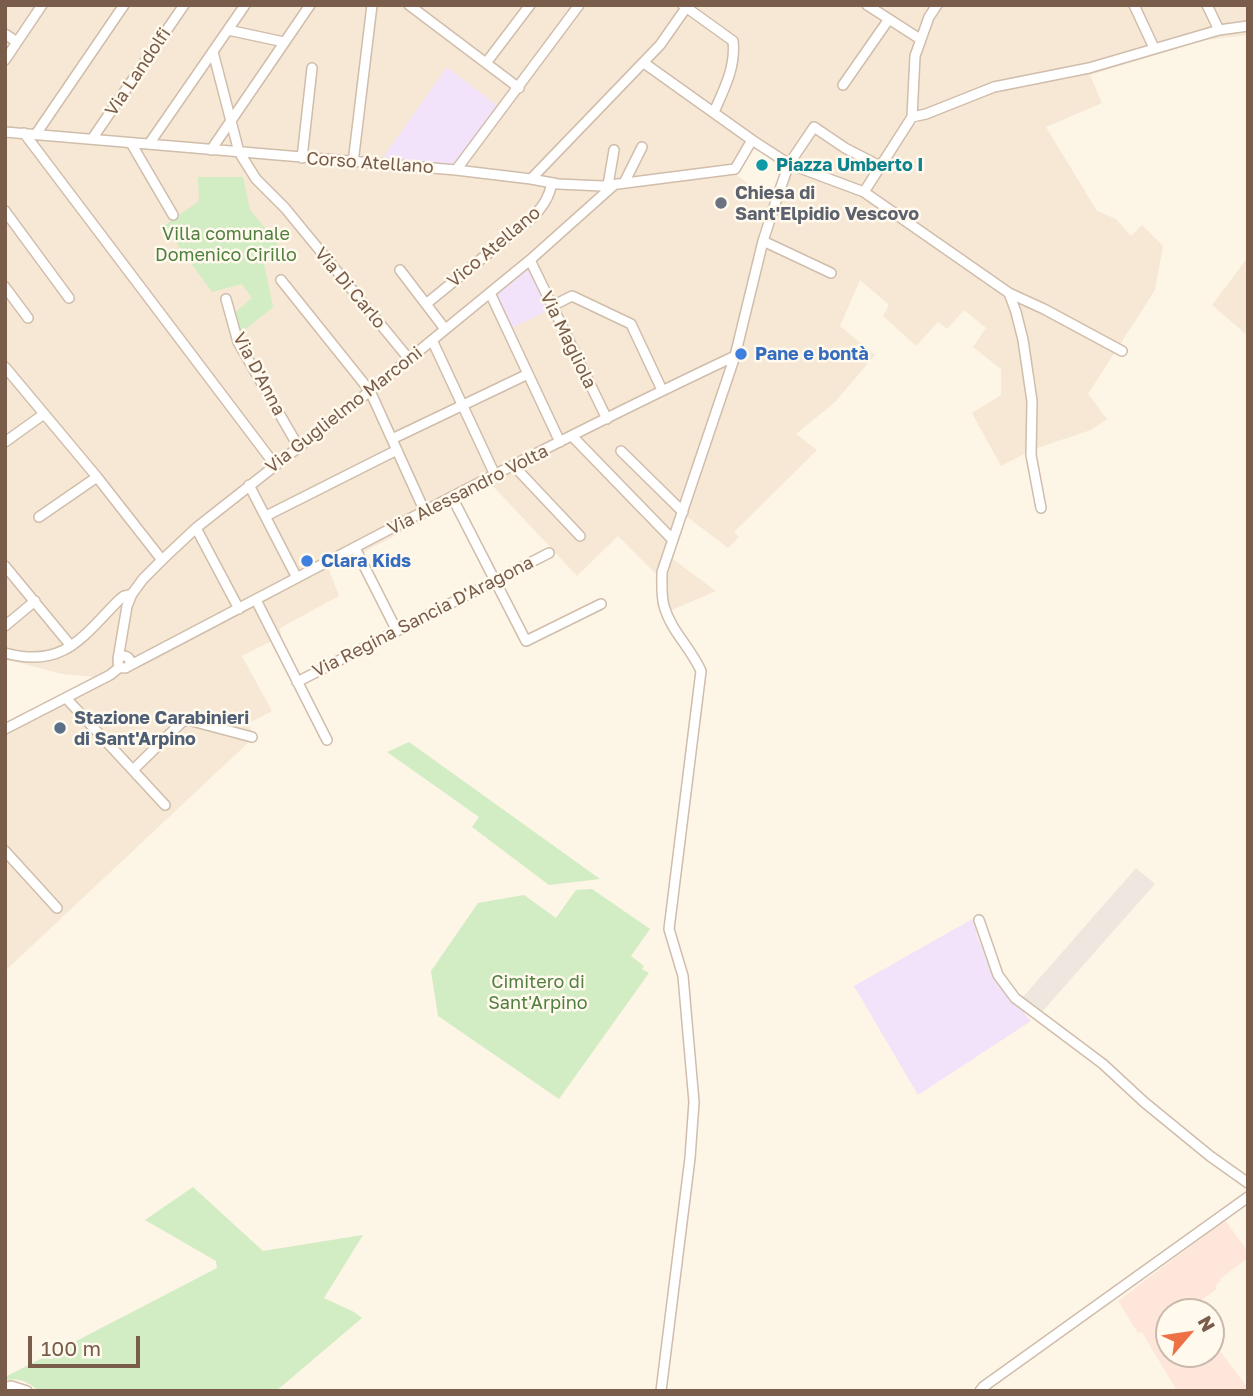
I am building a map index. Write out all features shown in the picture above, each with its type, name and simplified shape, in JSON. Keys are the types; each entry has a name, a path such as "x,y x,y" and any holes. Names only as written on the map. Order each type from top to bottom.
{"street":[{"path":"5,60 42,5"},
{"path":"36,134 124,5"},
{"name":"Via Landolfi","path":"92,139 184,5"},
{"path":"149,144 245,5"},
{"path":"211,150 310,5"},
{"path":"353,163 372,5"},
{"path":"409,5 420,9 519,88"},
{"path":"486,63 530,5"},
{"path":"456,170 579,5"},
{"path":"867,5 920,40"},
{"path":"864,192 912,117 915,56 929,17 937,5"},
{"path":"1134,5 1154,48"},
{"path":"1207,5 1219,30"},
{"path":"531,179 644,63 660,45 686,6 733,41 733,64 715,112"},
{"path":"843,85 889,19"},
{"path":"912,117 994,87 1089,68 1219,30 1248,26"},
{"path":"228,30 284,42"},
{"path":"5,34 17,42"},
{"path":"213,52 239,152"},
{"path":"644,63 789,164 864,192 1009,293 1122,351"},
{"path":"302,158 313,68"},
{"path":"661,1391 690,1158 694,1102 683,976 669,929 701,671 673,627 664,607 662,572 735,356 763,241 789,164 814,127 845,148 880,166"},
{"name":"Corso Atellano","path":"5,132 456,170 552,183 590,185 735,169 752,140"},
{"path":"24,133 275,465"},
{"path":"131,143 173,215"},
{"path":"616,184 642,147"},
{"path":"614,150 616,184"},
{"name":"Via Di Carlo","path":"239,152 256,178 285,208 409,359"},
{"name":"Vico Atellano","path":"426,304 534,216 550,196 552,183"},
{"name":"Via Guglielmo Marconi","path":"123,662 121,646 127,606 143,579 162,560 196,528 530,260 616,184"},
{"path":"590,185 601,197"},
{"path":"5,211 69,298"},
{"path":"763,241 831,273"},
{"name":"Via Magliola","path":"530,260 607,419"},
{"path":"400,270 445,329"},
{"path":"281,280 370,391 425,512"},
{"path":"5,287 29,318"},
{"path":"490,293 560,442"},
{"path":"1009,293 1023,340 1032,401 1031,457 1041,508"},
{"path":"552,306 572,296 631,324 662,390"},
{"name":"Via D'Anna","path":"226,299 238,342 298,446"},
{"path":"432,340 495,475"},
{"name":"Via Alessandro Volta","path":"5,729 110,675 123,662 256,600 495,475 735,356"},
{"path":"5,367 162,560"},
{"path":"392,439 528,373"},
{"path":"5,442 44,414"},
{"path":"572,436 672,539"},
{"path":"266,516 397,450"},
{"path":"621,451 683,512"},
{"path":"513,466 580,536"},
{"path":"39,517 97,477"},
{"path":"250,485 297,578"},
{"path":"452,497 526,641 601,604"},
{"path":"196,528 239,608"},
{"path":"355,548 397,631"},
{"name":"Via Regina Sancia D'Aragona","path":"297,682 549,553"},
{"path":"5,566 71,646"},
{"path":"5,653 33,658 59,653 71,646 124,596 132,594"},
{"path":"256,600 327,740"},
{"path":"5,626 35,601"},
{"path":"66,698 165,805"},
{"path":"133,770 182,722 188,720 252,737"},
{"path":"5,851 57,908"},
{"path":"979,920 998,975 1015,998 1103,1064 1144,1102 1248,1183"},
{"path":"980,1391 1248,1197"},
{"path":"5,1388 11,1386 27,1391"}],"shaded area":[{"path":"5,5 933,5 917,32 911,62 909,108 898,134 863,187 785,158 752,137 735,163 625,180 555,180 464,168 5,127"},
{"path":"941,5 1248,5 1248,35 1205,40 1090,75 1102,103 1046,127 1097,211 1116,219 1131,236 1142,225 1163,246 1155,290 1088,394 1107,419 1091,430 1034,449 1001,466 972,413 1001,395 1001,369 973,347 986,328 964,310 947,329 938,322 916,346 883,316 889,305 860,280 840,326 875,355 835,402 796,434 817,450 734,532 739,537 728,548 686,516 670,557 716,591 663,614 659,577 618,536 577,576 492,485 329,570 339,596 280,628 281,636 242,656 272,711 251,722 250,741 5,971 5,724 96,677 62,674 5,659 5,138 461,175 585,189 734,173 753,187 781,193 792,170 865,197 882,166 913,126 925,117 915,109 916,80 923,41 931,20"},
{"path":"447,67 499,107 455,166 382,159"},
{"path":"1248,257 1248,336 1212,305"},
{"path":"527,267 530,268 549,310 510,329 493,294"},
{"path":"1136,868 1155,884 1041,1013 1023,997"},
{"path":"974,918 977,936 993,976 1031,1021 918,1095 854,986"},
{"path":"1225,1220 1248,1252 1248,1258 1220,1279 1215,1286 1217,1289 1204,1298 1155,1298 1155,1354 1118,1301"},
{"path":"1225,1358 1248,1388 1248,1390 1177,1391 1163,1368 1225,1368"}],"green space":[{"name":"Villa comunale Domenico Cirillo","path":"198,177 243,177 250,210 280,247 264,263 273,307 241,333 236,312 252,298 242,284 212,292 164,226 199,201"},
{"path":"409,742 600,879 549,885 472,827 479,817 387,752"},
{"name":"Cimitero di Sant'Arpino","path":"592,889 650,929 631,956 649,973 559,1099 438,1016 431,971 478,903 524,895 556,918 576,890"},
{"path":"193,1187 263,1251 363,1235 324,1298 362,1318 276,1391 38,1391 23,1381 5,1381 5,1377 54,1352 58,1356 57,1351 217,1268 216,1261 145,1220"}],"place":[{"name":"Piazza Umberto I","path":"762,165"},
{"name":"Chiesa di Sant'Elpidio Vescovo","path":"721,203"},
{"name":"Pane e bontà","path":"741,354"},
{"name":"Clara Kids","path":"307,561"},
{"name":"Stazione Carabinieri di Sant'Arpino","path":"60,728"}]}
